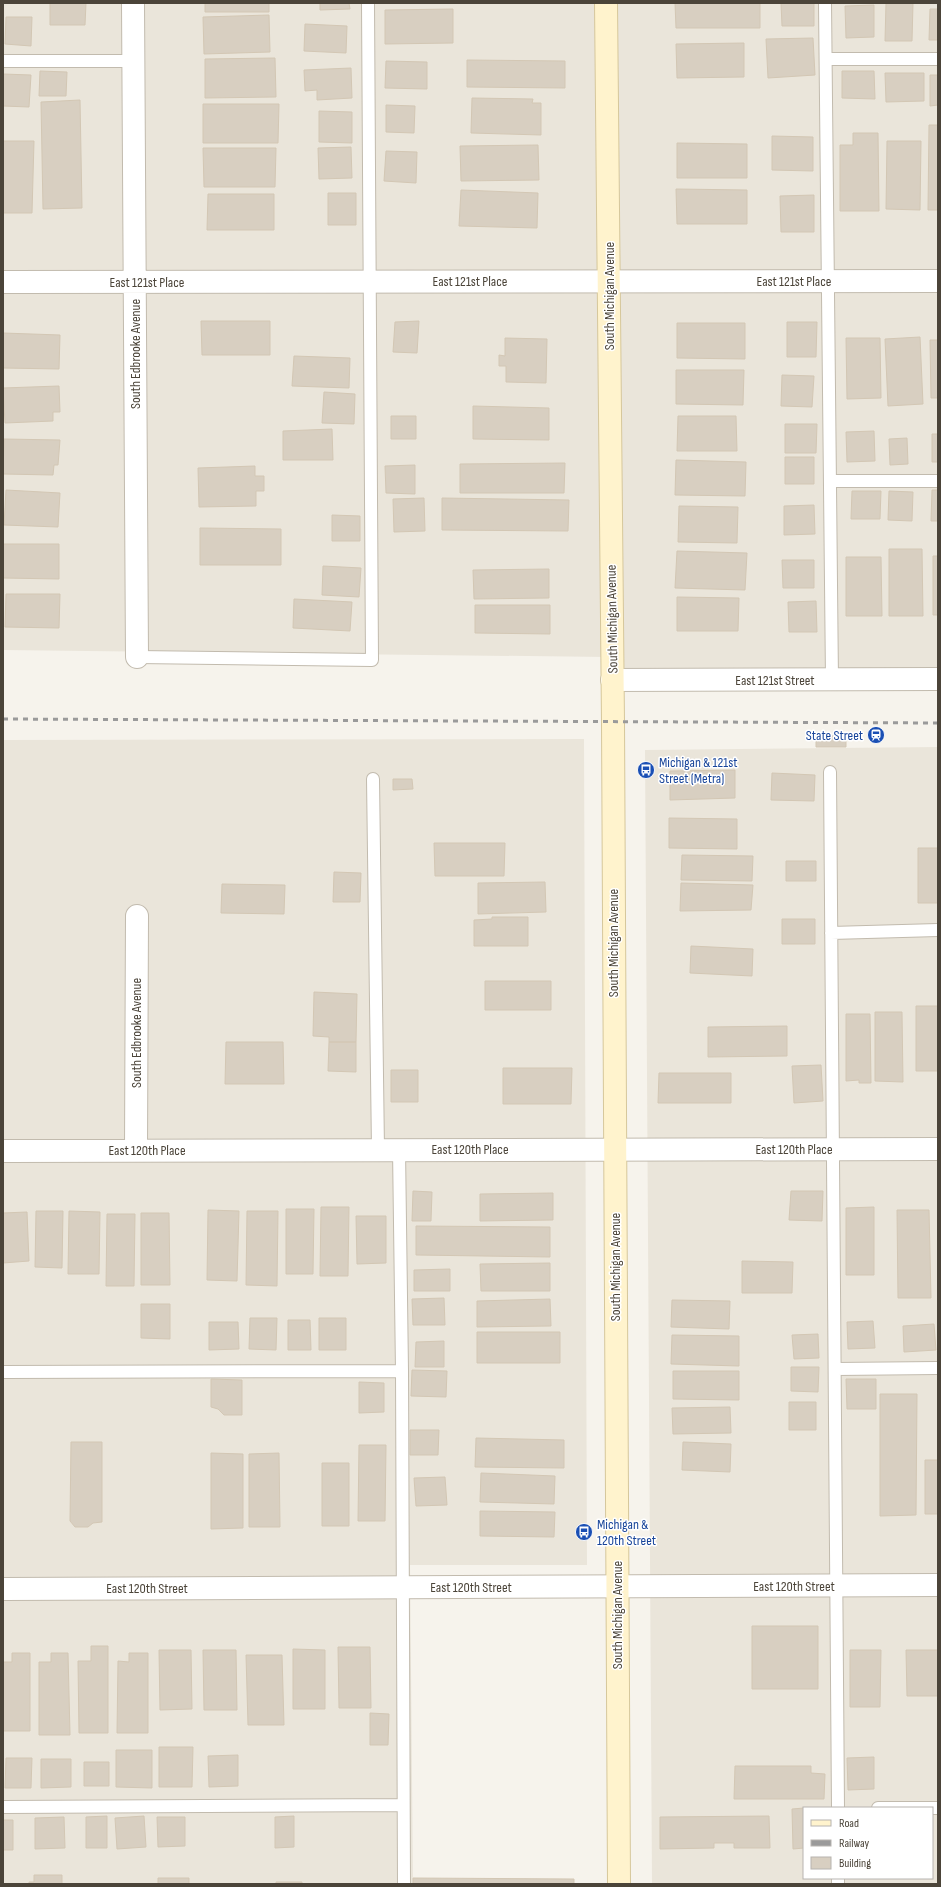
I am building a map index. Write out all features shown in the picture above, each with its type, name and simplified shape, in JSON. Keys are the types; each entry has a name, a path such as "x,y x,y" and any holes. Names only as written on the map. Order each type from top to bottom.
{"main road":[{"name":"South Michigan Avenue","path":"606,3 612,680 619,1884"}],"street":[{"name":"South Edbrooke Avenue","path":"133,3 137,658"},
{"name":"East 121st Place","path":"3,282 938,281"},
{"name":"East 121st Street","path":"612,680 938,679"},
{"name":"South Edbrooke Avenue","path":"136,916 136,1150"},
{"name":"East 120th Place","path":"3,1151 938,1149"},
{"name":"East 120th Street","path":"3,1589 938,1585"}],"lane":[{"path":"137,658 372,660 371,281 368,3"},
{"path":"825,3 832,680"},
{"path":"826,59 938,59"},
{"path":"3,61 133,61"},
{"path":"830,481 938,480"},
{"path":"830,772 838,1807"},
{"path":"373,779 389,1149 402,1371 404,1884"},
{"path":"831,933 938,930"},
{"path":"835,1369 938,1368"},
{"path":"3,1372 402,1371"},
{"path":"3,1808 404,1805"}],"shaded area":[{"path":"3,3 938,3 938,689 607,690 607,657 3,650"},
{"path":"584,739 587,1565 410,1565 413,1884 3,1884 3,740"},
{"path":"938,747 938,1884 652,1884 645,750"}],"building":[{"path":"50,3 86,3 85,25 50,25"},
{"path":"205,3 269,3 269,12 205,12"},
{"path":"320,3 349,3 350,9 320,10"},
{"path":"675,3 760,3 760,28 676,28"},
{"path":"781,3 814,3 814,26 782,26"},
{"path":"886,3 913,3 912,41 885,41"},
{"path":"874,5 874,37 846,38 845,6"},
{"path":"453,9 453,43 385,44 385,10"},
{"path":"930,9 938,9 938,40 929,40"},
{"path":"269,15 270,52 204,54 203,17"},
{"path":"6,17 32,17 31,46 5,44"},
{"path":"305,24 347,26 346,53 304,51"},
{"path":"813,38 815,75 768,78 766,39"},
{"path":"744,43 744,77 677,78 676,44"},
{"path":"275,58 276,97 205,98 205,59"},
{"path":"467,60 565,61 565,88 467,87"},
{"path":"386,61 427,62 427,89 385,88"},
{"path":"351,68 352,98 317,100 317,90 305,91 304,70"},
{"path":"40,71 67,72 66,96 39,96"},
{"path":"842,71 874,71 875,99 842,98"},
{"path":"885,73 924,73 924,101 886,102"},
{"path":"3,74 31,75 29,107 3,106"},
{"path":"930,75 938,75 938,105 930,106"},
{"path":"472,98 533,99 532,103 541,103 541,135 471,133"},
{"path":"80,100 82,208 43,209 41,102"},
{"path":"203,104 279,104 278,143 203,143"},
{"path":"386,105 415,106 414,133 386,132"},
{"path":"319,111 352,112 352,143 319,142"},
{"path":"929,125 938,125 938,210 928,210"},
{"path":"853,133 878,133 879,211 840,211 840,145 853,145"},
{"path":"772,136 813,137 813,171 772,170"},
{"path":"3,141 34,141 32,213 3,213"},
{"path":"887,141 921,141 920,210 886,209"},
{"path":"677,143 747,144 747,178 677,178"},
{"path":"538,145 539,180 461,181 460,146"},
{"path":"351,147 352,178 319,179 318,148"},
{"path":"203,148 276,148 275,187 204,187"},
{"path":"386,151 417,152 416,183 384,181"},
{"path":"676,189 747,190 747,224 677,224"},
{"path":"461,190 538,193 537,228 459,226"},
{"path":"328,193 356,193 356,225 328,225"},
{"path":"208,194 274,194 274,230 207,230"},
{"path":"814,195 814,232 781,232 780,196"},
{"path":"201,321 270,321 270,355 202,355"},
{"path":"419,321 417,353 393,352 395,322"},
{"path":"787,322 817,322 816,357 787,357"},
{"path":"677,323 745,323 745,359 677,358"},
{"path":"3,333 60,335 59,369 3,368"},
{"path":"920,337 923,404 888,406 885,339"},
{"path":"505,338 547,339 546,383 506,382 506,366 499,366 499,355 505,356"},
{"path":"846,338 880,338 881,398 847,399"},
{"path":"930,340 938,340 938,398 931,398"},
{"path":"294,356 350,358 349,388 292,386"},
{"path":"676,370 744,370 743,405 676,404"},
{"path":"782,375 814,376 812,407 781,406"},
{"path":"59,386 60,412 53,412 53,421 5,423 3,388"},
{"path":"324,392 355,394 354,424 322,423"},
{"path":"473,406 549,408 549,440 473,439"},
{"path":"391,416 416,416 416,439 391,439"},
{"path":"678,416 736,416 737,451 677,451"},
{"path":"785,424 817,424 816,453 785,453"},
{"path":"332,429 333,460 283,460 283,431"},
{"path":"874,431 875,461 847,462 846,432"},
{"path":"932,434 938,434 938,462 932,462"},
{"path":"907,438 908,464 890,465 889,439"},
{"path":"4,439 60,440 58,465 54,465 53,475 3,474"},
{"path":"785,457 814,457 814,484 785,484"},
{"path":"676,460 746,462 745,496 675,495"},
{"path":"565,463 564,493 460,493 460,464"},
{"path":"415,465 415,494 386,493 385,466"},
{"path":"255,466 255,476 264,476 264,491 256,491 256,506 199,507 198,468"},
{"path":"6,490 60,493 58,527 4,525"},
{"path":"932,490 938,490 938,521 931,521"},
{"path":"852,491 881,491 880,519 851,519"},
{"path":"889,491 913,492 912,521 888,520"},
{"path":"424,498 425,531 394,532 393,499"},
{"path":"442,498 569,500 568,531 442,530"},
{"path":"814,505 815,534 784,535 784,506"},
{"path":"679,506 738,507 737,543 678,542"},
{"path":"332,515 360,516 360,541 332,541"},
{"path":"200,528 281,529 281,565 200,565"},
{"path":"3,544 59,544 59,579 3,578"},
{"path":"889,549 922,549 923,616 889,616"},
{"path":"677,551 747,553 745,590 675,588"},
{"path":"933,556 938,556 938,615 933,615"},
{"path":"846,557 881,557 882,616 846,616"},
{"path":"782,560 814,560 814,588 783,588"},
{"path":"323,566 361,568 359,597 322,595"},
{"path":"549,569 549,598 474,599 473,570"},
{"path":"6,594 60,594 59,628 5,627"},
{"path":"677,597 739,598 738,631 677,631"},
{"path":"294,599 352,602 350,631 293,628"},
{"path":"816,601 817,632 789,632 788,602"},
{"path":"475,605 550,605 550,634 475,633"},
{"path":"816,736 846,736 846,747 816,747"},
{"path":"735,770 735,798 670,800 670,771"},
{"path":"772,773 815,775 814,801 771,800"},
{"path":"393,779 412,779 413,789 393,790"},
{"path":"669,818 737,819 737,849 669,848"},
{"path":"434,843 505,843 504,876 435,876"},
{"path":"918,848 938,848 938,903 918,903"},
{"path":"682,855 753,856 752,881 681,880"},
{"path":"786,861 816,861 816,881 786,881"},
{"path":"334,872 361,873 360,902 333,902"},
{"path":"545,882 546,912 478,914 478,883"},
{"path":"681,883 753,885 751,910 680,911"},
{"path":"222,884 285,885 284,914 221,913"},
{"path":"492,917 528,917 528,946 474,946 474,920 492,919"},
{"path":"782,919 815,919 815,944 782,944"},
{"path":"691,946 753,949 752,976 690,973"},
{"path":"485,981 551,981 551,1010 485,1010"},
{"path":"314,992 357,994 356,1042 329,1042 329,1037 313,1036"},
{"path":"916,1006 938,1006 938,1071 916,1071"},
{"path":"875,1012 902,1012 903,1082 875,1081"},
{"path":"846,1014 870,1014 871,1083 859,1083 859,1080 846,1081"},
{"path":"787,1026 787,1056 708,1057 708,1027"},
{"path":"226,1042 283,1042 284,1084 225,1084"},
{"path":"329,1042 356,1042 356,1072 328,1071"},
{"path":"821,1065 823,1101 794,1103 792,1066"},
{"path":"503,1068 572,1068 571,1104 503,1104"},
{"path":"391,1070 418,1070 418,1102 391,1102"},
{"path":"659,1073 731,1073 731,1103 658,1103"},
{"path":"413,1191 432,1192 431,1221 412,1221"},
{"path":"791,1191 823,1191 822,1221 789,1220"},
{"path":"553,1193 553,1220 480,1221 480,1194"},
{"path":"321,1207 349,1207 348,1276 320,1276"},
{"path":"874,1207 874,1275 846,1275 846,1208"},
{"path":"286,1209 314,1209 313,1274 286,1274"},
{"path":"208,1210 239,1211 237,1281 207,1280"},
{"path":"897,1210 929,1210 931,1298 898,1298"},
{"path":"36,1211 63,1211 62,1268 35,1267"},
{"path":"69,1211 100,1212 99,1274 68,1274"},
{"path":"247,1211 278,1211 277,1286 246,1285"},
{"path":"27,1212 29,1261 3,1263 3,1213"},
{"path":"141,1213 169,1213 170,1285 141,1285"},
{"path":"107,1214 135,1214 134,1286 106,1286"},
{"path":"356,1216 386,1216 386,1263 357,1264"},
{"path":"416,1226 550,1227 550,1257 416,1255"},
{"path":"742,1261 793,1262 792,1293 742,1293"},
{"path":"550,1263 550,1291 481,1291 480,1264"},
{"path":"450,1269 450,1291 414,1291 414,1270"},
{"path":"444,1298 445,1325 413,1325 412,1299"},
{"path":"550,1299 551,1326 477,1327 477,1301"},
{"path":"672,1300 730,1301 729,1329 671,1327"},
{"path":"141,1304 170,1304 170,1339 141,1338"},
{"path":"250,1318 277,1318 276,1350 249,1349"},
{"path":"319,1318 346,1318 346,1350 319,1350"},
{"path":"288,1320 310,1320 311,1350 288,1350"},
{"path":"873,1321 875,1348 848,1349 847,1322"},
{"path":"209,1322 238,1322 239,1349 209,1350"},
{"path":"934,1324 936,1350 904,1352 903,1326"},
{"path":"477,1332 560,1332 560,1363 477,1363"},
{"path":"818,1334 819,1358 794,1359 792,1335"},
{"path":"672,1335 739,1336 739,1366 671,1364"},
{"path":"444,1341 444,1367 415,1367 416,1342"},
{"path":"791,1367 819,1367 818,1392 791,1391"},
{"path":"412,1370 447,1371 446,1397 411,1396"},
{"path":"673,1371 739,1371 739,1400 673,1399"},
{"path":"211,1379 242,1380 242,1415 224,1415 218,1409 211,1407"},
{"path":"846,1379 876,1379 876,1409 847,1409"},
{"path":"359,1382 384,1383 384,1412 359,1413"},
{"path":"880,1394 917,1394 916,1515 880,1516"},
{"path":"789,1402 816,1402 816,1430 789,1430"},
{"path":"730,1407 731,1433 673,1434 672,1408"},
{"path":"410,1430 439,1430 438,1455 410,1455"},
{"path":"476,1438 564,1440 564,1468 475,1467"},
{"path":"71,1442 102,1442 102,1522 93,1523 88,1527 75,1527 70,1521"},
{"path":"683,1442 731,1444 730,1472 682,1470"},
{"path":"359,1445 386,1445 385,1521 358,1521"},
{"path":"211,1453 243,1454 243,1528 211,1529"},
{"path":"279,1453 280,1527 249,1527 249,1454"},
{"path":"925,1460 938,1460 938,1514 925,1514"},
{"path":"322,1463 349,1463 349,1526 322,1526"},
{"path":"481,1473 555,1476 554,1504 480,1502"},
{"path":"445,1477 447,1505 416,1506 414,1478"},
{"path":"480,1511 555,1512 554,1537 480,1536"},
{"path":"752,1626 818,1626 818,1689 752,1689"},
{"path":"91,1646 108,1646 108,1733 79,1733 78,1661 91,1661"},
{"path":"338,1647 370,1647 371,1708 339,1708"},
{"path":"293,1649 325,1650 325,1709 293,1709"},
{"path":"159,1650 191,1650 192,1709 160,1710"},
{"path":"203,1650 236,1650 237,1710 204,1710"},
{"path":"850,1650 881,1650 880,1707 850,1707"},
{"path":"906,1650 938,1650 938,1696 907,1696"},
{"path":"12,1653 30,1653 30,1731 3,1731 3,1662 12,1662"},
{"path":"51,1653 68,1653 70,1735 39,1735 39,1662 51,1662"},
{"path":"129,1653 148,1653 148,1733 117,1733 118,1661 129,1662"},
{"path":"246,1655 282,1655 284,1725 248,1725"},
{"path":"370,1713 389,1714 388,1745 370,1745"},
{"path":"159,1747 193,1747 192,1787 159,1787"},
{"path":"116,1750 152,1750 152,1788 116,1787"},
{"path":"238,1755 238,1786 209,1787 208,1756"},
{"path":"874,1757 874,1789 848,1790 847,1758"},
{"path":"6,1758 32,1758 31,1788 5,1788"},
{"path":"41,1759 71,1759 71,1787 41,1788"},
{"path":"84,1762 109,1762 109,1786 84,1786"},
{"path":"735,1766 811,1766 811,1773 825,1774 824,1799 734,1799"},
{"path":"803,1808 803,1848 793,1849 792,1809"},
{"path":"107,1816 107,1848 86,1848 86,1817"},
{"path":"144,1816 146,1847 117,1849 115,1818"},
{"path":"294,1816 294,1847 275,1848 275,1817"},
{"path":"769,1816 770,1848 734,1848 734,1843 714,1843 714,1848 660,1849 660,1817"},
{"path":"64,1817 65,1848 35,1849 35,1818"},
{"path":"157,1817 185,1817 185,1846 158,1847"},
{"path":"3,1820 13,1820 13,1850 3,1850"},
{"path":"34,1875 62,1875 62,1884 29,1884 29,1882 34,1882"},
{"path":"158,1878 189,1878 189,1884 158,1884"},
{"path":"413,1878 574,1879 574,1884 413,1884"},
{"path":"276,1882 302,1882 302,1884 276,1884"}],"railway":[{"path":"3,719 938,723"}],"place":[{"name":"State Street","path":"876,735"},
{"name":"Michigan & 121st Street (Metra)","path":"646,770"},
{"name":"Michigan & 120th Street","path":"584,1532"}]}
